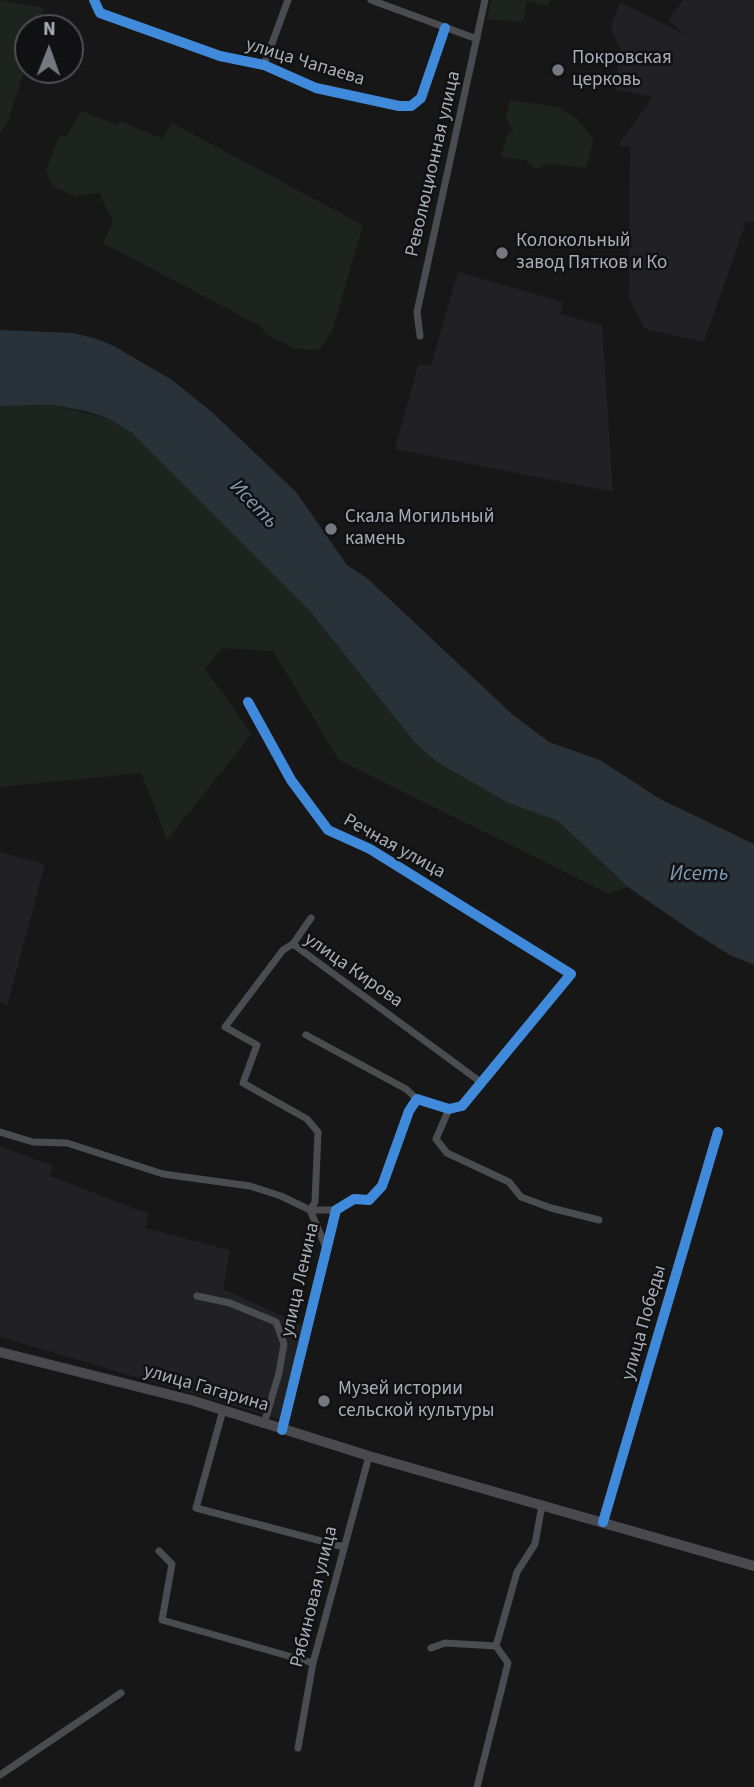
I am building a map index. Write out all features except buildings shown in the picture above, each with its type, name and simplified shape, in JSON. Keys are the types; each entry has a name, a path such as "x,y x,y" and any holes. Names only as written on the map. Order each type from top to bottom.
{"main road":[{"name":"улица Гагарина","path":"0,1352 223,1410 369,1457 754,1566"}],"street":[{"name":"улица Чапаева","path":"94,0 100,13 220,56 264,65 316,88 364,100 411,106 421,98 445,28"},
{"path":"264,65 288,0"},
{"path":"371,0 477,39"},
{"name":"Революционная улица","path":"419,336 417,312 485,0"},
{"name":"Речная улица","path":"248,702 291,780 328,830 370,849 571,974 482,1083"},
{"path":"293,944 311,918"},
{"name":"улица Кирова","path":"310,1210 314,1202 318,1132 307,1119 243,1083 257,1045 225,1027 283,950 293,944 482,1083"},
{"path":"306,1035 406,1089 417,1099 449,1109 461,1106 482,1083"},
{"name":"улица Ленина","path":"282,1430 336,1210 354,1199 369,1200 382,1186 417,1099"},
{"path":"449,1109 436,1139 447,1153 509,1182 521,1197 599,1220"},
{"path":"0,1132 33,1142 67,1143 163,1174 250,1186 281,1196 310,1210 336,1210"},
{"name":"улица Победы","path":"603,1522 718,1132"},
{"path":"310,1210 326,1246"},
{"path":"197,1296 230,1303 276,1322 284,1344 279,1373 264,1424"},
{"path":"223,1410 196,1508 344,1546"},
{"name":"Рябиновая улица","path":"298,1748 313,1663 369,1457"},
{"path":"496,1646 517,1572 535,1544 542,1505"},
{"path":"159,1551 172,1564 162,1620 313,1663"},
{"path":"431,1648 445,1643 496,1646"},
{"path":"477,1787 508,1663 496,1646"},
{"path":"0,1774 121,1693"}],"shaded area":[{"path":"0,0 44,8 42,14 14,14 14,84 20,84 8,122 0,133"},
{"path":"491,0 550,0 548,6 527,1 523,22 487,19"},
{"path":"683,0 754,0 754,222 746,222 704,342 645,329 629,299 630,147 618,145 653,97 613,89 621,51 611,27 620,2 683,34 669,20"},
{"path":"510,100 558,107 577,119 594,140 586,168 549,164 536,169 525,160 501,157 507,135 513,131 506,117"},
{"path":"81,111 118,125 120,121 163,139 172,123 363,225 333,329 319,350 296,349 266,334 260,326 103,243 113,222 99,193 75,196 52,186 46,170 60,135 66,137"},
{"path":"458,272 563,302 560,314 602,325 613,492 395,449 418,365 431,365"},
{"path":"53,405 110,419 132,433 310,611 417,745 437,762 558,821 628,887 609,894 339,760 273,651 222,648 205,669 252,734 167,840 141,773 0,787 0,406"},
{"path":"0,852 45,864 7,1006 0,1001"},
{"path":"0,1146 53,1166 50,1176 149,1214 145,1228 230,1250 223,1289 304,1326 279,1419 0,1337"}],"water":[{"name":"Исеть","path":"0,330 73,333 94,338 114,346 172,380 213,413 296,492 347,565 368,579 512,714 549,742 600,760 660,799 754,844 754,965 730,955 696,934 628,887 558,821 507,802 437,762 417,745 310,611 132,433 110,419 86,411 53,405 0,406"}],"cycle path":[{"path":"94,0 100,13 220,56 264,65 316,88 399,106 411,106 421,98 445,28"},
{"path":"248,702 291,780 328,830 370,849 571,974 462,1106 449,1109 417,1099 409,1111 382,1186 369,1200 354,1199 336,1210 282,1430"},
{"path":"603,1522 718,1132"}],"place":[{"name":"Покровская церковь","path":"558,70"},
{"name":"Колокольный завод Пятков и Ко","path":"502,253"},
{"name":"Скала Могильный камень","path":"331,529"},
{"name":"Музей истории сельской культуры","path":"324,1401"}]}
